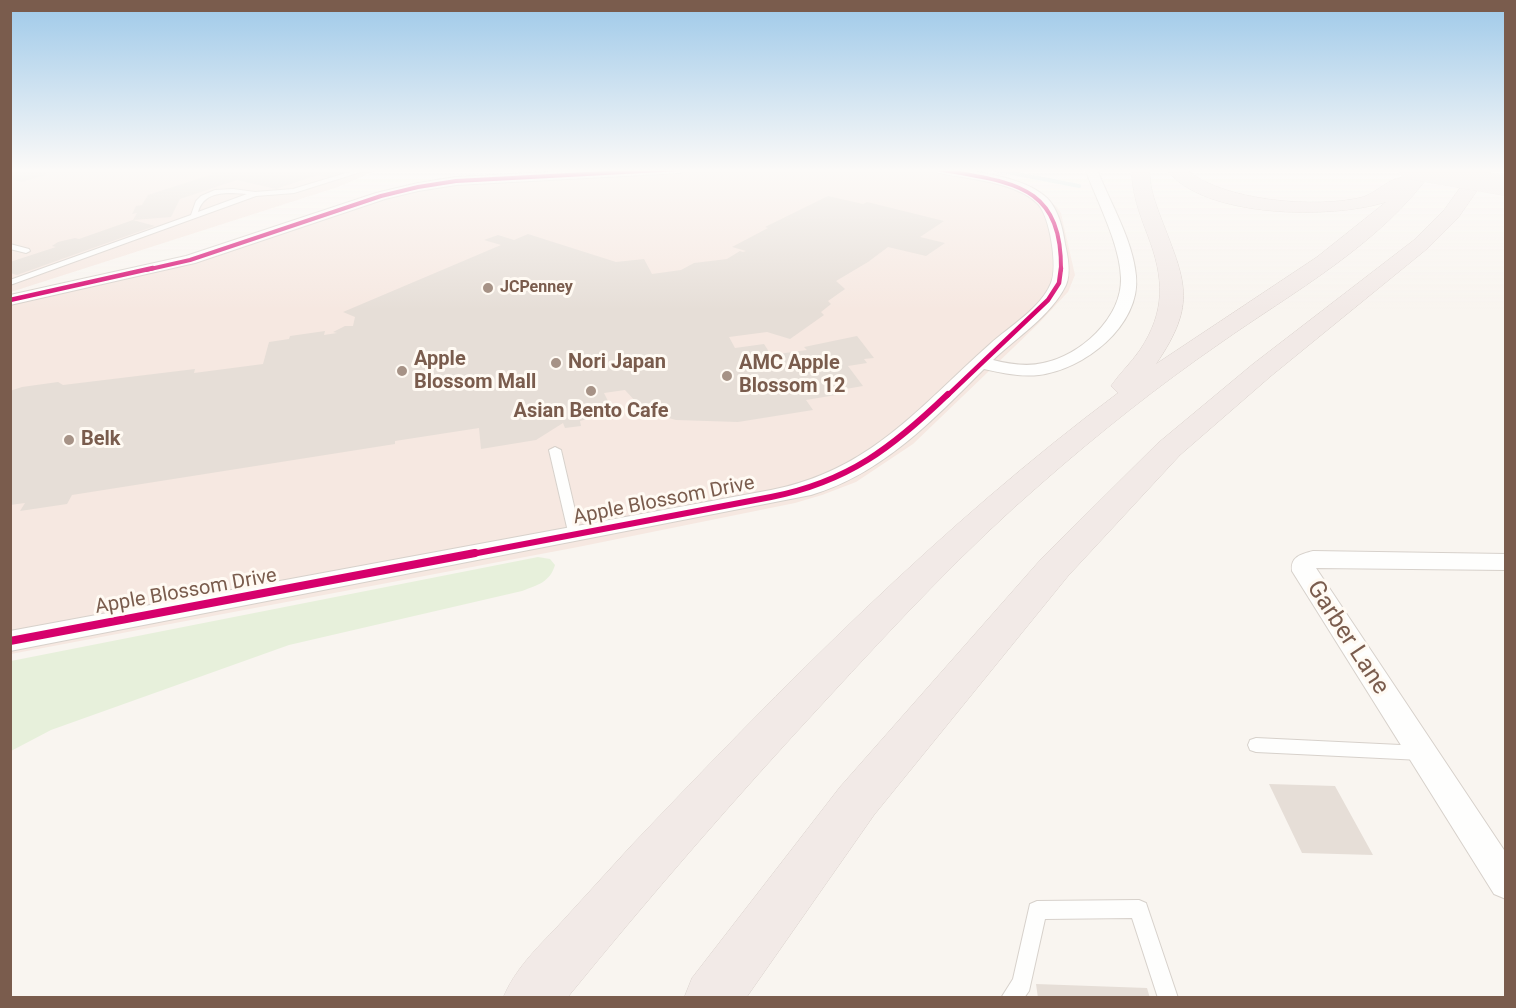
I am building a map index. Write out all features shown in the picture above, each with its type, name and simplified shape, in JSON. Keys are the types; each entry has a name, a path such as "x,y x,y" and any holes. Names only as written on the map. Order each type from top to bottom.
{"highway":[{"path":"1066,447 1136,373 1161,338 1168,317 1172,283 1166,258 1150,216"},
{"path":"531,998 678,831 842,656 941,558 1066,447 1182,358 1357,237 1383,216"},
{"path":"712,998 857,801 1054,567 1169,449 1262,370 1421,244 1442,216"}],"street":[{"path":"10,300 190,260 321,216"},
{"name":"Apple Blossom Drive","path":"10,641 575,536 789,493 841,477 900,438 1056,289 1062,276 1052,216"},
{"path":"980,363 1020,370 1049,368 1084,351 1098,341 1114,322 1128,290 1128,271 1108,216"},
{"name":"Garber Lane","path":"1506,562 1313,559 1303,564 1304,570 1506,883"}],"lane":[{"path":"10,283 194,216"},
{"path":"10,246 26,251"},
{"path":"555,450 575,536"},
{"path":"1256,745 1422,753"},
{"path":"1011,998 1022,984 1037,910 1128,909 1139,909 1168,998"}],"shaded area":[{"path":"11,216 248,216 11,292"},
{"name":"Apple Blossom Mall","path":"313,216 1062,216 1075,275 1068,292 1038,324 913,444 856,482 822,495 795,503 578,547 11,654 11,296 168,262"}],"green space":[{"path":"538,557 550,559 555,565 553,571 543,582 533,587 289,645 51,730 11,751 11,661"}],"building":[{"path":"135,216 171,216 171,217 133,220"},
{"path":"787,216 924,216 944,221 920,237 945,243 926,256 888,247 836,281 845,289 828,301 831,304 821,312 824,315 790,339 767,332 729,337 735,348 764,344 771,355 807,350 804,347 857,336 874,358 864,359 867,363 848,366 863,386 840,390 842,394 806,400 813,410 738,422 676,420 654,414 638,404 625,390 604,393 608,401 607,407 594,417 580,421 581,426 565,428 563,423 536,440 481,449 479,428 395,441 395,444 72,495 67,504 20,511 25,503 10,505 10,391 58,382 63,385 195,369 194,373 263,364 269,342 289,339 290,336 325,331 324,335 337,333 333,332 345,326 353,326 355,317 343,312 501,245 484,240 498,235 514,240 528,234 616,262 644,259 652,274 681,270 694,263 727,259 740,251 746,251 732,247 768,228 765,227"},
{"path":"133,220 155,226 17,275 10,273 10,262 56,247 52,246 58,242 79,239"},
{"path":"1269,784 1335,786 1373,855 1302,853"},
{"path":"1036,984 1147,988 1150,998 1038,998"}],"cycle path":[{"path":"10,300 190,260 321,216"},
{"path":"10,641 792,493 833,480 865,463 905,433 1048,300 1061,276 1058,240 1051,216"}],"place":[{"name":"JCPenney","path":"488,288"},
{"name":"Nori Japan","path":"556,363"},
{"name":"Apple Blossom Mall","path":"402,371"},
{"name":"AMC Apple Blossom 12","path":"727,376"},
{"name":"Asian Bento Cafe","path":"591,391"},
{"name":"Belk","path":"69,440"}]}
